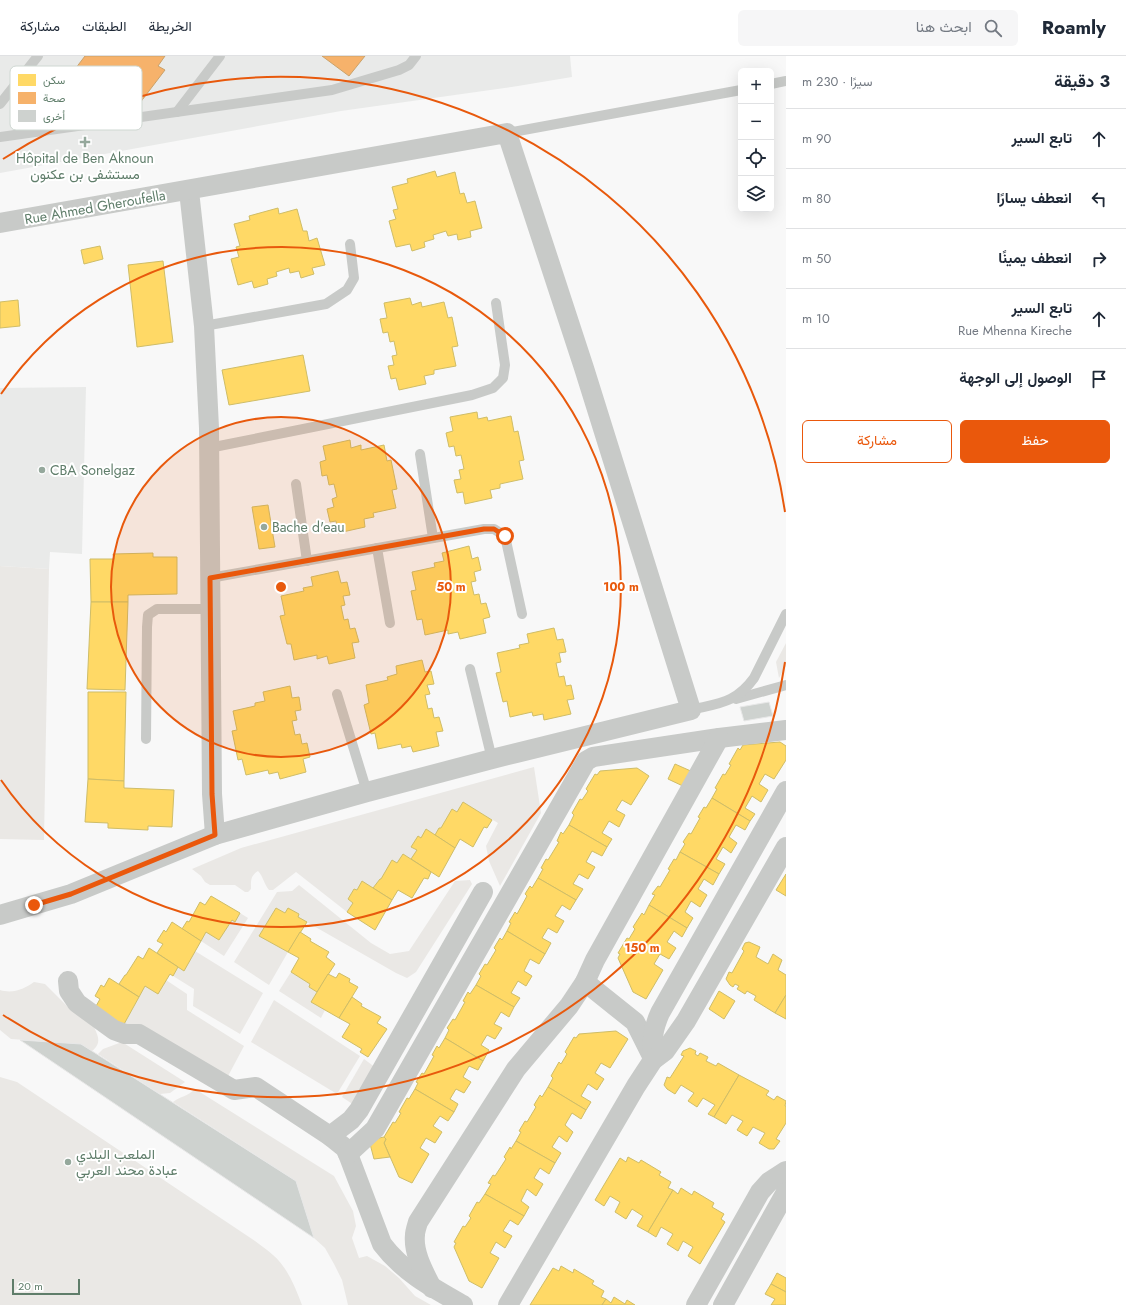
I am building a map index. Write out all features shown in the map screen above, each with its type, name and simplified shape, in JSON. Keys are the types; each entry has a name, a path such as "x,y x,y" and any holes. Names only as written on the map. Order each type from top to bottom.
{"street":[{"name":"Rue Ahmed Gheroufella","path":"0,223 507,133"},
{"path":"0,914 71,894 215,835 367,792 691,710 584,368 507,133"},
{"path":"190,190 204,326 209,448 212,794 215,835"},
{"path":"348,1154 375,1129 586,761 593,757 719,738 786,730"},
{"path":"432,1288 418,1258 415,1246 415,1235 418,1222 516,1069 569,1006 585,982 595,960 719,738"},
{"path":"653,1060 652,1044 654,1026 660,1013 786,791"},
{"path":"508,1305 636,1086 653,1060 665,1051 686,1021 786,847"},
{"path":"330,1136 351,1120 359,1110 483,892"},
{"path":"68,981 68,991 77,1003 114,1030 125,1034 139,1034 234,1090 256,1088 330,1136 344,1148 348,1154 382,1244 390,1255 405,1269 432,1288 463,1305"},
{"path":"585,982 635,1022 653,1060"},
{"path":"696,1305 760,1192 769,1182 786,1171"},
{"path":"723,1305 786,1192"}],"lane":[{"path":"30,66 38,56"},
{"path":"177,112 220,56"},
{"path":"142,117 332,90 399,70 409,65 416,56"},
{"path":"774,84 786,82"},
{"path":"0,104 10,91"},
{"path":"507,133 738,91"},
{"path":"0,137 50,130"},
{"path":"204,326 326,304 339,297 347,290 354,278 350,244"},
{"path":"209,448 472,395 493,388 503,378 505,365 496,303"},
{"path":"420,454 433,538"},
{"path":"296,484 307,561"},
{"path":"210,578 484,529 494,529 505,536 522,614"},
{"path":"377,548 390,623"},
{"path":"146,739 148,615 157,609 211,609"},
{"path":"728,701 738,695 754,678 786,614"},
{"path":"470,668 492,760"},
{"path":"691,710 786,685"},
{"path":"337,694 367,792"}],"shaded area":[{"name":"Hôpital de Ben Aknoun مستشفى بن عكنون","path":"0,56 570,56 572,77 341,111 0,173"},
{"name":"CBA Sonelgaz","path":"86,387 82,554 50,552 49,569 0,566 0,388"},
{"path":"0,566 49,569 44,840 0,839"},
{"path":"786,643 786,666 779,678 776,662"},
{"path":"534,767 541,813 500,886 489,861 486,846 498,823 464,803 457,812 452,809 435,835 426,829 421,838 418,836 412,847 417,850 411,859 403,854 397,863 392,860 381,879 373,888 354,889 348,899 353,903 347,912 296,872 273,890 269,890 258,871 252,877 251,889 248,892 245,892 235,885 210,885 192,869 241,848"},
{"path":"470,880 472,884 416,972 407,978 298,917 299,914 288,908 285,913 276,908 259,936 288,952 269,985 234,962 277,892 292,891 299,885 371,943 390,954 409,951 455,881"},
{"path":"240,913 248,918 224,956 201,941 206,932 219,940 232,920 235,921"},
{"path":"195,951 263,993 240,1034 193,1006 194,989 173,976 178,967"},
{"path":"291,972 310,984 309,987 317,992 325,1010 321,1018 279,991"},
{"path":"166,980 187,994 187,1010 244,1046 227,1078 123,1026 145,986"},
{"path":"34,982 45,984 71,1010 93,1024 98,1041 97,1045 92,1051 81,1044 11,1039 0,1030 0,990 14,991 26,987"},
{"path":"274,1000 360,1056 337,1094 251,1042"},
{"path":"122,1042 185,1082 170,1093 160,1094 98,1054 103,1049"},
{"path":"364,1059 376,1068 354,1105 342,1097"},
{"name":"الملعب البلدي عبادة محند العربي","path":"0,1077 17,1082 271,1253 287,1272 302,1305 0,1305"},
{"path":"195,1089 334,1176 353,1211 356,1226 352,1238 359,1258 367,1256 385,1266 399,1278 415,1296 431,1305 348,1305 342,1280 334,1264 325,1248 314,1238 296,1181 173,1102 189,1094"}],"building: سكن":[{"path":"435,171 437,177 455,172 460,194 464,193 467,203 475,201 482,228 470,231 471,237 458,240 457,234 448,236 446,231 433,235 434,239 424,242 425,247 412,251 410,244 396,247 389,221 396,219 393,210 398,209 392,187 408,183 407,179"},
{"path":"278,208 279,214 297,209 303,231 307,231 309,241 317,238 325,265 312,268 314,274 301,278 299,271 290,273 289,268 276,272 277,276 267,279 268,284 254,288 252,281 238,285 231,259 239,257 236,247 240,246 234,224 250,220 249,216"},
{"path":"100,246 103,259 84,264 81,250"},
{"path":"163,261 173,342 137,347 128,265"},
{"path":"410,298 412,305 421,302 422,307 444,302 448,318 452,317 458,346 452,347 456,366 434,370 434,374 424,376 426,384 399,390 396,378 391,379 388,366 394,365 392,356 397,355 394,341 390,342 388,332 383,333 380,319 387,318 384,303"},
{"path":"18,300 20,326 0,328 0,302"},
{"path":"303,355 310,391 229,405 222,370"},
{"path":"477,412 478,419 487,417 488,421 511,416 514,432 518,431 524,460 519,461 523,479 500,484 500,488 490,490 492,498 465,504 463,492 457,493 454,480 461,479 459,470 464,469 461,455 456,456 454,446 449,447 446,433 453,431 450,417"},
{"path":"350,440 351,448 361,445 361,450 384,445 387,461 391,460 397,489 392,490 396,508 373,513 374,517 364,519 365,527 338,533 336,521 330,522 327,509 334,507 332,499 337,497 334,484 329,485 327,475 322,476 320,462 326,460 323,446"},
{"name":"Bache d'eau","path":"268,505 275,547 259,549 252,507"},
{"path":"469,546 472,559 478,557 481,570 474,572 476,581 471,582 474,595 479,594 481,604 486,603 490,617 483,619 486,633 460,639 458,632 448,634 448,630 425,635 422,619 417,620 411,591 416,590 412,572 435,567 434,563 444,561 442,553"},
{"path":"153,553 153,557 177,557 177,594 128,595 128,602 91,602 90,559 114,559 113,554"},
{"path":"338,571 341,583 347,582 350,595 343,596 345,605 341,606 344,620 348,619 350,629 355,628 359,642 352,643 355,658 329,664 327,656 317,659 317,655 294,660 291,644 287,644 280,616 285,615 281,596 304,591 303,588 313,586 311,577"},
{"path":"91,602 128,602 125,690 87,689"},
{"path":"554,628 557,640 563,639 566,652 559,653 561,662 556,663 559,677 564,676 566,686 571,685 574,699 567,700 571,714 544,720 543,714 533,716 532,712 510,717 507,701 503,702 496,673 501,672 497,653 520,648 519,645 529,643 527,634"},
{"path":"422,660 425,672 431,671 434,684 427,685 430,694 425,695 428,709 432,708 434,718 439,717 443,731 436,732 439,746 413,752 411,746 402,748 401,744 378,749 375,733 371,734 364,705 369,703 366,685 388,680 387,677 397,674 396,666"},
{"path":"290,686 292,698 299,697 301,710 295,711 297,720 292,721 295,735 300,734 302,744 307,743 310,757 303,759 306,772 280,779 278,772 269,774 268,770 246,775 242,759 238,760 232,731 237,730 233,711 255,706 255,703 265,701 263,692"},
{"path":"88,692 126,692 124,781 88,779"},
{"path":"780,742 786,746 786,760 774,779 765,774 759,784 768,790 761,802 752,796 745,808 755,814 750,821 712,798 717,789 715,788 723,774 725,775 731,765 729,764 738,748 740,750 743,745"},
{"path":"675,764 693,772 685,787 668,779"},
{"path":"637,768 649,776 631,805 622,800 616,810 625,815 619,827 609,821 602,833 612,839 607,847 569,825 574,815 572,813 580,799 582,800 588,791 586,789 595,774 597,775 600,771"},
{"path":"88,779 124,781 124,788 174,790 172,827 148,826 148,830 108,828 108,823 85,822"},
{"path":"712,798 750,821 745,830 736,825 729,837 737,843 731,853 723,847 716,859 725,864 719,874 680,852 685,844 683,842 689,833 691,834 700,818 698,817"},
{"path":"463,802 492,820 487,828 484,827 473,847 460,839 455,848 435,835 452,809 457,812"},
{"path":"569,825 607,847 602,856 592,851 586,862 595,867 588,879 579,874 573,884 583,889 576,900 538,878 546,859 548,860 559,842 557,841 561,832 563,834"},
{"path":"426,829 455,848 439,877 411,859 417,850 411,847 418,836 421,838"},
{"path":"680,852 719,874 713,885 704,879 698,889 707,895 700,907 691,901 685,912 693,918 687,928 649,905 655,895 652,894 658,886 660,887 670,870 668,869 674,859 676,860"},
{"path":"403,854 431,872 428,879 424,878 412,898 398,890 392,900 373,888 381,879 392,860 397,863"},
{"path":"786,874 786,896 776,890"},
{"path":"538,878 576,900 570,910 562,905 555,916 564,921 557,933 548,928 542,938 551,943 545,954 507,931 511,923 509,922 515,912 517,914 527,896 525,894 530,886 532,888"},
{"path":"362,881 392,900 375,930 347,912 353,903 348,899 354,889 357,890"},
{"path":"211,896 240,913 235,922 232,920 219,940 206,932 201,941 182,929 187,921 189,922 200,902 205,905"},
{"path":"649,905 687,928 682,937 674,931 667,942 676,948 669,959 660,954 654,964 663,970 646,999 633,992 618,958 620,954 618,953 627,938 629,939 635,929 633,927 642,913 644,915"},
{"path":"276,908 285,913 288,908 299,914 298,917 307,922 288,952 259,936"},
{"path":"172,922 201,941 184,971 157,953 163,944 157,941 164,930 166,932"},
{"path":"507,931 545,954 539,964 530,959 524,971 532,976 526,986 518,981 511,993 520,998 514,1007 476,985 481,976 479,974 485,964 487,965 496,950 494,948 500,938 502,940"},
{"path":"300,932 311,939 310,941 329,952 326,957 335,964 317,992 309,987 310,984 291,972 299,958 288,952"},
{"path":"749,942 760,947 756,957 768,964 773,954 782,960 778,970 786,975 786,995 775,1013 754,1000 756,996 747,991 745,994 737,989 739,986 735,984 733,987 726,979 729,972 732,973 744,951 742,949 745,943"},
{"path":"149,948 178,967 173,976 170,974 158,994 145,986 139,997 119,984 138,956 143,959"},
{"path":"339,973 350,979 349,982 358,987 339,1018 311,1002 328,974 336,978"},
{"path":"109,978 139,997 123,1026 95,1008 100,999 95,996 101,985 104,987"},
{"path":"476,985 514,1007 509,1017 501,1012 494,1024 502,1028 495,1039 487,1035 481,1045 489,1050 483,1061 445,1038 449,1030 447,1028 453,1019 455,1020 465,1002 463,1001 468,992 470,994"},
{"path":"719,991 735,1001 724,1019 709,1009"},
{"path":"786,995 786,1019 775,1013"},
{"path":"352,997 362,1004 361,1006 381,1017 377,1023 387,1029 368,1057 360,1052 362,1049 342,1037 350,1024 339,1018"},
{"path":"616,1031 628,1039 610,1068 601,1063 595,1073 604,1079 597,1090 588,1084 581,1096 591,1102 586,1110 548,1087 553,1078 551,1076 559,1062 561,1064 567,1054 565,1052 574,1037 576,1038 579,1034"},
{"path":"445,1038 483,1061 478,1070 469,1066 463,1077 471,1082 464,1093 456,1089 450,1099 458,1104 454,1112 415,1089 418,1083 416,1082 422,1073 424,1074 434,1056 432,1055 437,1046 439,1048"},
{"path":"690,1048 696,1051 695,1054 698,1056 700,1053 708,1057 706,1061 716,1066 718,1063 739,1075 714,1117 708,1114 715,1105 703,1098 697,1107 688,1101 694,1093 681,1085 675,1094 664,1085 667,1077 670,1078 684,1056 681,1055 683,1051"},
{"path":"739,1075 769,1091 766,1095 774,1100 777,1096 786,1101 786,1123 776,1139 780,1141 774,1149 769,1149 759,1143 765,1133 753,1127 747,1136 737,1130 743,1121 732,1115 726,1124 714,1117"},
{"path":"548,1087 586,1110 581,1119 572,1113 565,1125 573,1132 567,1142 559,1136 552,1147 561,1153 555,1163 516,1141 521,1132 519,1131 525,1121 527,1122 536,1107 534,1105 540,1095 542,1097"},
{"path":"415,1089 454,1112 448,1121 440,1116 433,1126 442,1132 435,1143 426,1138 420,1148 429,1154 412,1183 399,1177 384,1143 386,1139 384,1137 393,1122 395,1123 401,1113 399,1112 407,1098 409,1099"},
{"path":"384,1137 386,1139 384,1143 390,1157 374,1159 369,1140"},
{"path":"516,1141 555,1163 549,1174 540,1168 534,1178 543,1184 536,1196 527,1189 521,1201 529,1207 524,1216 485,1194 491,1184 488,1183 493,1175 495,1176 506,1159 504,1157 510,1147 511,1149"},
{"path":"628,1157 639,1163 641,1160 661,1172 659,1175 671,1182 668,1188 673,1190 648,1232 637,1226 643,1216 632,1209 626,1219 615,1212 620,1202 610,1196 604,1206 595,1200 620,1158 626,1162"},
{"path":"681,1188 692,1195 694,1191 714,1203 712,1207 724,1214 721,1219 725,1222 700,1264 688,1256 693,1247 683,1241 678,1251 667,1244 673,1234 661,1227 656,1237 648,1232 673,1190 678,1194"},
{"path":"485,1194 524,1216 518,1225 510,1220 503,1231 512,1236 505,1248 496,1242 490,1253 499,1258 482,1288 469,1281 454,1247 456,1243 454,1242 463,1226 465,1227 471,1218 469,1216 477,1202 479,1203"},
{"path":"561,1266 573,1273 574,1269 594,1281 592,1284 604,1291 601,1297 606,1299 602,1305 530,1305 553,1268 559,1271"},
{"path":"777,1273 786,1278 786,1292 771,1284"},
{"path":"771,1284 786,1292 786,1305 771,1305 775,1299 765,1294"},
{"path":"614,1297 625,1304 627,1300 635,1305 602,1305 606,1299 611,1303"}],"building: صحة":[{"path":"85,56 165,56 158,66 165,70 142,100 142,66 77,66"},
{"path":"322,56 365,56 349,76"}],"building: أخرى":[{"path":"769,702 773,716 744,721 740,707"},
{"path":"20,1040 81,1044 296,1181 314,1238"}],"place":[{"name":"Hôpital de Ben Aknoun مستشفى بن عكنون","path":"85,142"},
{"name":"CBA Sonelgaz","path":"42,470"},
{"name":"Bache d'eau","path":"264,527"},
{"name":"الملعب البلدي عبادة محند العربي","path":"68,1162"}],"route":[{"path":"34,905 71,894 215,835 212,794 210,578 484,529 494,529 505,536"}]}
